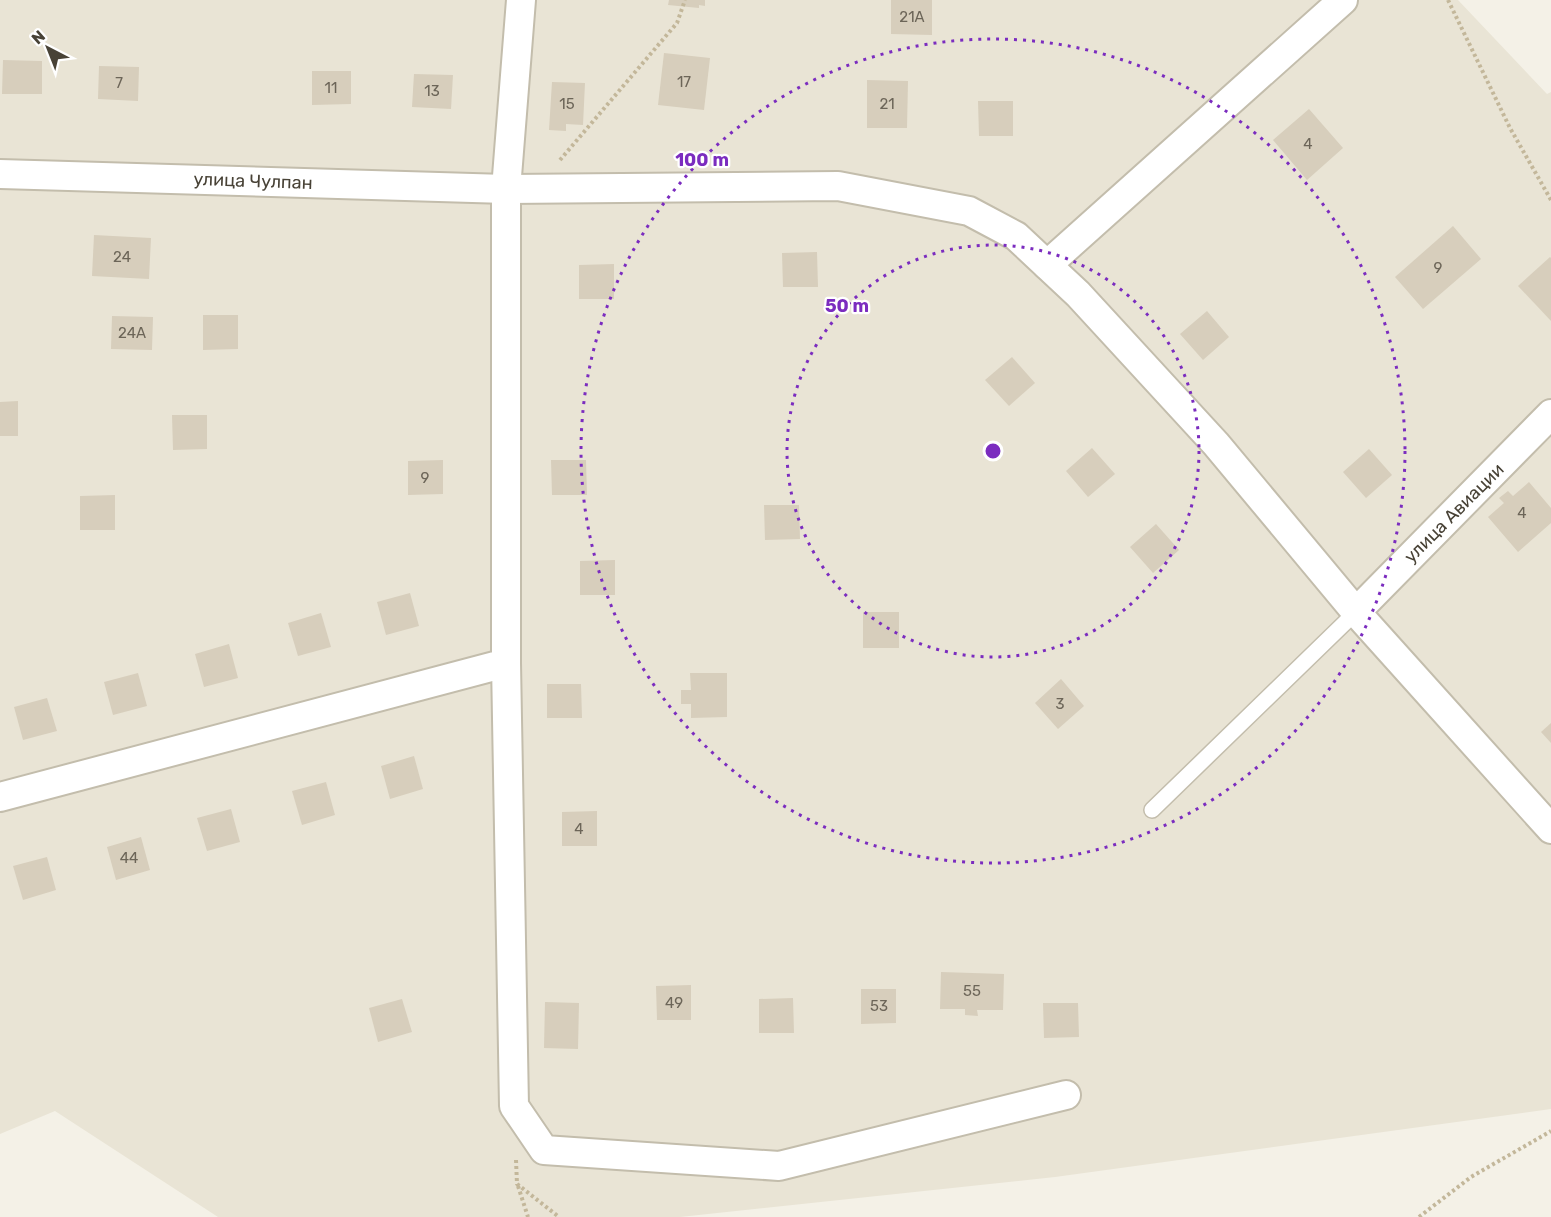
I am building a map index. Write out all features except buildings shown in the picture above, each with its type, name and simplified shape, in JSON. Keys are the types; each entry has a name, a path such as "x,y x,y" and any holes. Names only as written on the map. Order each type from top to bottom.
{"street":[{"path":"521,0 506,189 506,663 514,1106 544,1150 779,1166 1066,1095"},
{"path":"1047,265 1343,0"},
{"name":"улица Чулпан","path":"0,174 506,189 838,186 969,211 1016,236 1078,294 1216,444 1356,612 1551,830"},
{"name":"улица Авиации","path":"1356,612 1551,414"},
{"path":"0,797 506,663"}],"lane":[{"path":"1152,810 1356,612"}],"path":[{"path":"536,188 677,23 685,0"},
{"path":"1448,0 1510,128 1551,200"},
{"path":"1419,1217 1471,1177 1551,1131"},
{"path":"517,1184 528,1217"}],"shaded area":[{"path":"0,0 1458,0 1547,94 1551,92 1551,1109 1055,1177 680,1217 218,1217 55,1111 0,1134"}]}
